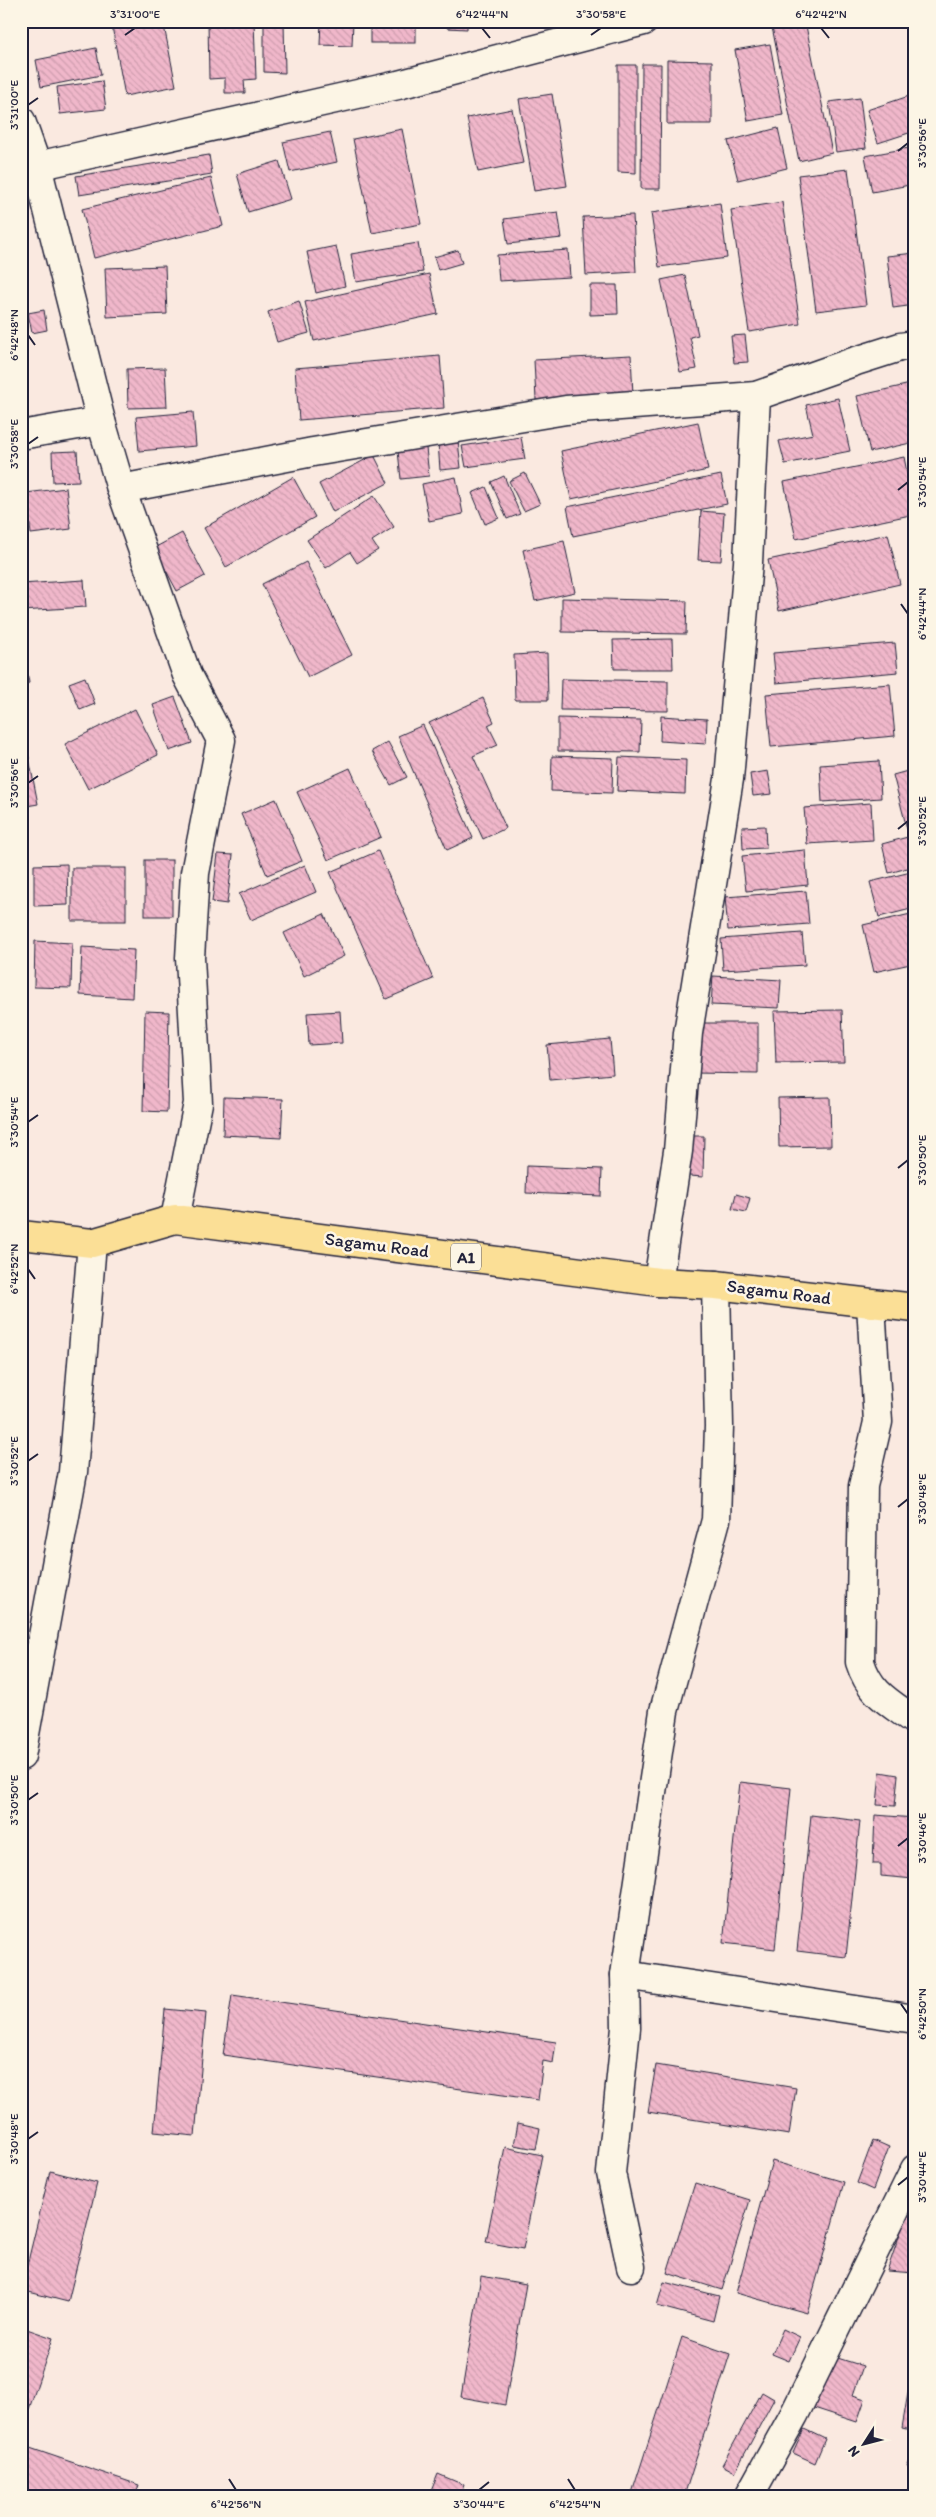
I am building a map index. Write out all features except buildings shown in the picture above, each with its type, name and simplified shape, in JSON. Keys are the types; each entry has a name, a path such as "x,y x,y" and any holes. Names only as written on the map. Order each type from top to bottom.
{"highway":[{"name":"Sagamu Road","path":"21,1235 92,1243 175,1219 658,1282 716,1285 915,1308"}],"street":[{"path":"36,166 398,85 644,21"},
{"path":"21,121 36,166 101,421 121,489 187,675 221,740 196,874 190,958 198,1102 175,1219"},
{"path":"121,489 312,452 566,410 756,396 865,358 900,347 915,345"},
{"path":"658,1282 678,1151 688,1033 729,779 748,563 756,396"},
{"path":"21,435 101,421"},
{"path":"21,1756 73,1472 92,1243"},
{"path":"631,2267 611,2173 626,2028 625,1975 664,1711 716,1520 719,1426 716,1285"},
{"path":"871,1304 878,1422 863,1486 860,1662 866,1680 881,1697 915,1721"},
{"path":"625,1975 915,2019"},
{"path":"749,2496 794,2415 915,2169"}]}
